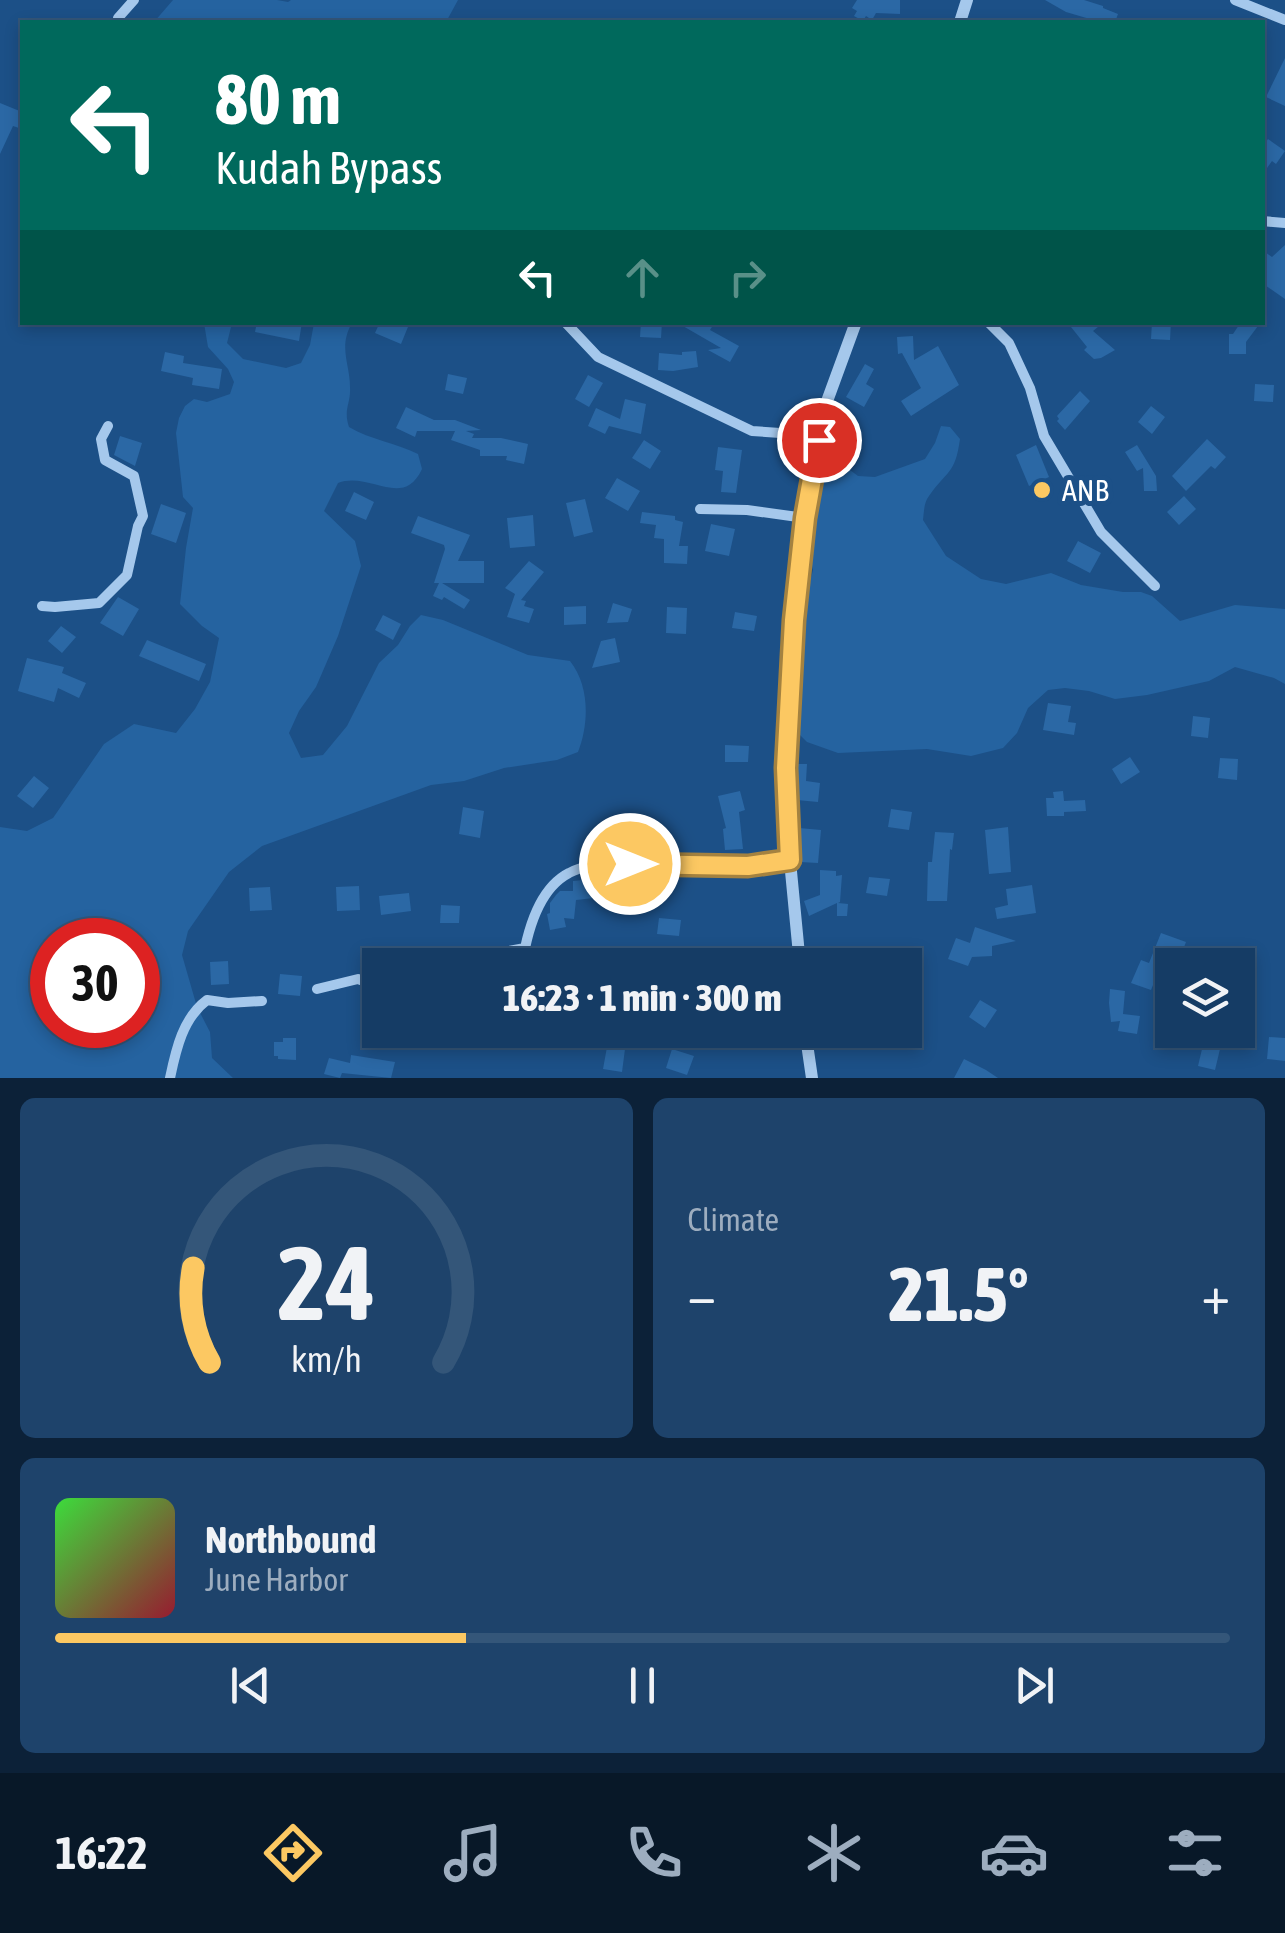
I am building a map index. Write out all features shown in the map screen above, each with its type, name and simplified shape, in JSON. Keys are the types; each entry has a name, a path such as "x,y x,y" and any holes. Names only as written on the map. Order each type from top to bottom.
{"street":[{"path":"116,0 118,18 134,0"},
{"path":"1236,0 1285,20"},
{"path":"568,325 598,357 752,431 780,433 826,404"},
{"path":"798,948 786,768 794,620 805,518 826,404 855,325"},
{"path":"991,325 1009,343 1030,388 1052,454 1101,532 1156,586"},
{"path":"42,606 99,603 127,574 143,516 134,476 105,460 100,439 108,426"},
{"path":"700,509 759,511 805,518"},
{"path":"525,948 543,896 566,874 590,864 748,866 790,860"},
{"path":"317,988 362,980"},
{"path":"170,1078 183,1029 197,1007 207,1000 228,1004 262,1001"},
{"path":"808,1048 812,1078"}],"shaded area":[{"path":"173,0 458,0 447,20 156,20"},
{"path":"204,325 232,325 227,343 243,359 286,368 301,363 314,325 351,325 345,348 350,387 349,427 418,454 422,469 405,487 338,483 324,511 355,541 361,566 338,636 316,687 289,733 301,758 323,755 347,726 379,663 421,615 443,620 528,655 570,661 584,693 582,741 578,752 557,760 431,785 262,846 229,872 188,931 182,955 197,1007 210,1032 212,1058 233,1078 0,1078 0,827 27,831 53,818 104,744 134,724 176,733 210,682 219,638 180,604 193,508 183,497 176,433 185,406 194,399 207,402 230,394 234,382 208,347"},
{"path":"941,426 950,427 960,439 958,451 949,471 927,498 923,520 946,556 981,579 1006,584 1051,573 1081,585 1141,592 1152,596 1180,621 1235,605 1285,609 1285,684 1235,667 1209,681 1115,699 1089,691 1048,690 1028,708 1017,733 1003,748 971,756 927,749 838,753 807,742 791,726 796,639 813,570 809,551 816,504 830,455 858,476 875,477 925,459"}],"building":[{"path":"857,0 900,0 900,14 876,13 872,20 854,16 857,11 852,8"},
{"path":"1045,0 1084,0 1118,14 1116,20 1093,20 1066,12"},
{"path":"1285,58 1285,106 1266,97"},
{"path":"0,103 20,111 20,128 13,126 0,154"},
{"path":"1268,139 1285,151 1265,171"},
{"path":"1285,245 1285,299 1265,285 1265,252 1272,257"},
{"path":"256,325 302,325 299,341 255,332"},
{"path":"379,325 409,325 401,344 375,333"},
{"path":"641,325 662,325 661,338 640,337"},
{"path":"681,325 713,325 710,330 739,346 730,362 708,350 721,348"},
{"path":"1100,325 1093,331 1115,350 1094,359 1071,327"},
{"path":"1152,325 1171,325 1170,340 1151,339"},
{"path":"1239,325 1259,325 1246,342 1246,354 1229,354 1229,334"},
{"path":"913,336 914,360 938,346 959,385 911,416 901,401 921,388 902,353 898,354 897,337"},
{"path":"696,351 698,367 658,370 659,353 682,355"},
{"path":"165,352 184,356 183,363 222,369 219,389 192,385 193,378 161,371"},
{"path":"865,364 874,369 866,384 874,389 864,407 846,397"},
{"path":"448,374 467,378 463,394 445,390"},
{"path":"588,375 603,383 589,407 575,399"},
{"path":"1255,384 1274,385 1273,402 1254,401"},
{"path":"1080,391 1090,401 1065,430 1057,416"},
{"path":"625,399 646,404 641,434 609,426 605,434 588,426 596,408 620,419"},
{"path":"1151,406 1165,417 1152,434 1138,422"},
{"path":"406,407 434,420 455,420 481,430 466,431 474,434 472,438 501,438 528,444 524,464 506,460 507,456 480,456 480,450 451,440 455,431 417,431 415,437 396,428"},
{"path":"120,436 142,443 135,466 114,455"},
{"path":"1207,439 1226,457 1186,491 1172,476"},
{"path":"644,440 661,451 650,469 632,458"},
{"path":"1036,445 1049,477 1029,486 1016,455"},
{"path":"1137,445 1156,476 1157,491 1144,491 1143,468 1137,471 1125,452"},
{"path":"718,447 742,450 736,493 721,492 723,471 715,470"},
{"path":"617,478 640,491 628,511 605,498"},
{"path":"354,492 374,502 366,520 345,511"},
{"path":"1184,496 1196,509 1179,525 1167,512"},
{"path":"585,499 593,532 574,537 566,503"},
{"path":"161,504 186,513 176,543 151,534"},
{"path":"642,512 675,516 675,520 683,522 679,546 688,546 687,564 664,563 664,539 654,538 656,525 640,523"},
{"path":"533,515 535,546 510,548 507,518"},
{"path":"418,516 470,535 458,561 484,561 484,583 442,583 470,600 464,609 444,597 442,600 433,596 445,549 444,545 411,533"},
{"path":"711,524 735,529 729,556 705,551"},
{"path":"1078,541 1101,553 1090,573 1067,561"},
{"path":"529,561 544,572 521,600 526,601 524,606 534,609 529,623 507,617 515,594 505,588"},
{"path":"118,597 139,609 123,636 100,623"},
{"path":"613,603 632,609 628,622 607,623"},
{"path":"586,606 586,624 564,625 564,607"},
{"path":"667,607 687,608 686,634 666,633"},
{"path":"735,612 757,616 754,631 732,628"},
{"path":"383,615 401,624 393,640 375,630"},
{"path":"61,626 76,637 62,653 48,641"},
{"path":"615,638 620,662 592,668 601,641"},
{"path":"147,640 206,664 199,681 139,656"},
{"path":"27,658 64,667 62,673 86,683 79,698 58,688 54,702 18,691"},
{"path":"1048,703 1071,706 1068,722 1076,723 1074,735 1043,730"},
{"path":"1193,716 1210,718 1208,738 1191,736"},
{"path":"725,745 749,746 748,762 725,762"},
{"path":"1130,757 1140,772 1121,784 1112,769"},
{"path":"1220,758 1238,759 1237,780 1218,778"},
{"path":"796,764 807,764 806,781 820,783 818,802 797,800"},
{"path":"34,776 49,788 33,808 17,796"},
{"path":"740,791 745,810 739,812 743,849 725,850 726,828 718,796"},
{"path":"1063,791 1064,801 1085,800 1086,811 1047,816 1046,798 1054,798 1053,792"},
{"path":"463,807 484,811 480,838 459,834"},
{"path":"891,809 912,812 909,830 888,827"},
{"path":"1008,827 1011,872 989,874 985,830"},
{"path":"799,828 821,830 818,863 800,862"},
{"path":"935,832 954,833 947,901 927,901 928,862 932,862"},
{"path":"820,870 842,875 838,903 848,904 847,916 837,916 837,903 809,916 804,901 820,895"},
{"path":"869,877 890,879 887,896 866,893"},
{"path":"592,879 594,898 576,900 574,919 564,918 566,927 550,930 547,914 556,895 573,891 573,881"},
{"path":"1032,885 1036,913 997,919 995,908 1008,905 1006,889"},
{"path":"359,886 360,910 337,911 336,887"},
{"path":"270,887 272,910 250,911 249,888"},
{"path":"409,893 411,911 381,915 379,896"},
{"path":"441,905 460,906 459,923 440,923"},
{"path":"659,918 681,920 679,936 657,934"},
{"path":"975,927 1016,941 992,946 992,956 972,957 968,966 948,959 956,938 970,943"},
{"path":"1161,933 1186,942 1184,948 1155,948"},
{"path":"1155,948 1155,980 1151,990 1131,983 1141,960 1149,963"},
{"path":"228,961 229,984 211,985 210,962"},
{"path":"280,974 302,976 300,996 278,994"},
{"path":"1110,989 1125,991 1123,1014 1140,1016 1137,1034 1118,1031 1120,1021 1111,1022"},
{"path":"980,1000 997,1010 985,1028 969,1017"},
{"path":"1269,1037 1285,1038 1285,1061 1267,1059"},
{"path":"283,1038 296,1038 296,1060 274,1056 274,1042 283,1042"},
{"path":"607,1048 625,1049 622,1072 603,1069"},
{"path":"1202,1048 1220,1049 1215,1070 1198,1066"},
{"path":"672,1049 694,1056 687,1075 666,1068"},
{"path":"351,1055 395,1062 391,1078 342,1073 340,1078 324,1074 329,1058 350,1063"},
{"path":"964,1059 986,1070 998,1078 954,1078"}],"place":[{"name":"ANB","path":"1042,490"}],"route":[{"path":"630,864 748,866 790,860 786,768 794,620 805,518 819,440"}]}
